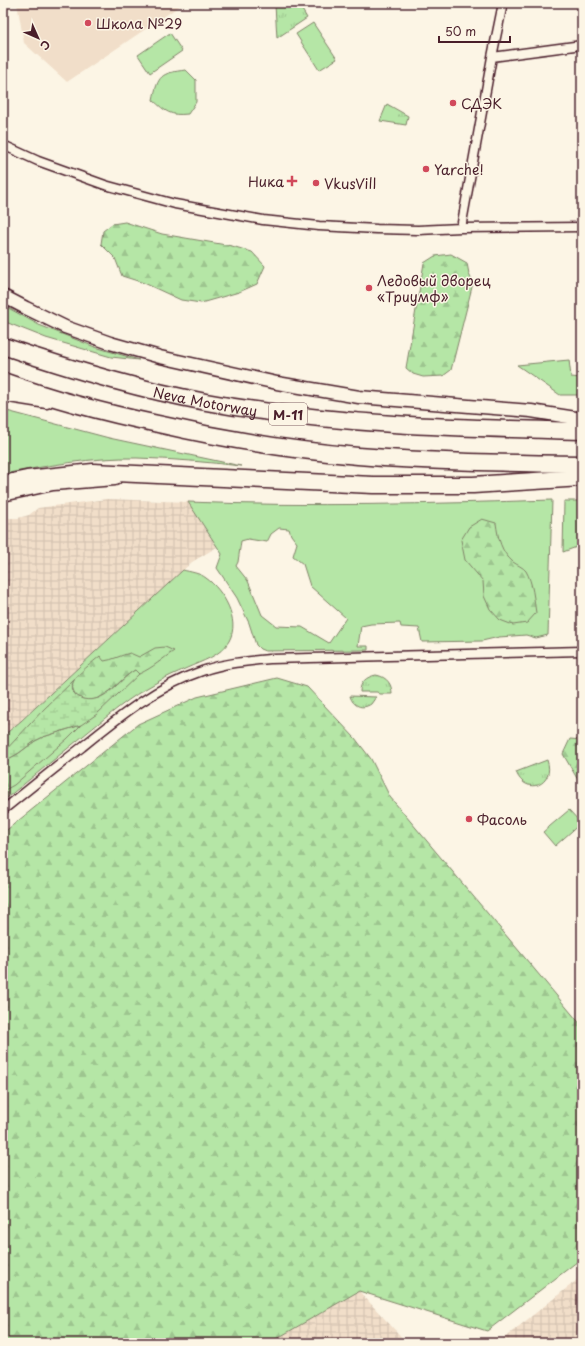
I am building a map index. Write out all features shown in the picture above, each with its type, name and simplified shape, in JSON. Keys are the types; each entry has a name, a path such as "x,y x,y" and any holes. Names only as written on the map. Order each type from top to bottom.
{"highway":[{"name":"Neva Motorway","path":"3,346 66,367 138,388 207,402 284,414 357,422 502,430 582,431"},
{"name":"М-11","path":"3,381 87,408 200,434 282,447 358,456 500,463 582,464"},
{"path":"3,484 27,479 93,472 118,472 157,476 258,479 373,486 473,485 582,478"}],"street":[{"path":"461,228 503,3"},
{"path":"492,57 582,45"},
{"path":"3,145 38,161 105,185 175,204 263,220 319,226 418,230 461,228 582,227"},
{"path":"3,296 65,327 110,343 160,357 278,383 359,397 531,411 582,419"},
{"path":"3,395 87,408"},
{"path":"3,495 53,484 157,476"},
{"path":"3,810 133,707 173,683 208,669 242,662 271,659 582,651"}],"shaded area":[{"name":"Школа №29","path":"17,3 184,3 67,82 24,43"},
{"path":"107,499 188,502 217,547 192,562 3,736 3,518 18,518 29,515 38,508"},
{"path":"582,1276 582,1343 498,1343"},
{"path":"359,1291 407,1343 269,1343"}],"green space":[{"path":"277,3 298,3 307,18 277,38 275,5"},
{"path":"313,23 337,59 319,70 296,34"},
{"path":"170,33 182,51 150,73 138,55"},
{"path":"186,70 196,80 196,102 188,114 172,114 161,108 153,100 157,85 159,80 166,74"},
{"path":"387,104 408,116 406,125 380,121"},
{"path":"125,222 162,234 232,246 252,252 265,266 257,284 239,292 201,303 181,300 144,283 122,276 115,258 101,244 103,231 112,224"},
{"path":"451,254 467,263 469,274 473,283 451,370 443,376 423,377 413,374 406,368 424,263 435,256"},
{"path":"3,305 39,325 95,347 139,360 111,357 46,338 3,321"},
{"path":"569,360 571,377 582,378 582,395 560,395 517,365"},
{"path":"3,410 109,438 241,466 176,460 120,458 70,463 3,474"},
{"path":"552,500 548,635 536,638 526,635 499,637 482,641 422,642 419,628 401,627 400,623 371,624 361,626 358,646 368,646 368,650 265,651 256,645 249,623 237,598 217,568 222,554 188,502 324,505","holes":["279,528 289,529 291,535 297,543 293,556 303,564 310,586 346,618 329,643 302,627 276,626 262,615 248,581 236,566 241,541 248,539 267,542 271,534"]},
{"path":"564,501 582,501 582,545 563,552"},
{"path":"482,519 496,523 499,539 506,554 513,562 526,571 533,592 536,613 527,623 513,625 500,620 490,609 484,596 483,581 465,560 461,540 469,527"},
{"path":"183,570 204,576 212,583 224,598 233,624 232,633 226,646 211,658 162,680 128,700 3,801 3,736"},
{"path":"165,647 174,651 154,666 139,674 135,670 110,691 99,698 84,700 77,696 74,692 72,684 75,679 85,668 100,656 104,661 130,653 139,657 155,648"},
{"path":"135,670 139,674 97,714 81,725 35,741 19,753 3,762 3,753 44,709 74,680 72,687 73,692 83,699 91,700 105,695"},
{"path":"376,675 386,679 390,684 392,694 360,692 361,685 364,680"},
{"path":"277,678 307,687 355,738 371,759 390,797 582,1026 582,1258 487,1331 359,1291 269,1343 7,1343 3,1335 3,833 138,724 197,697"},
{"path":"350,696 376,697 368,706 361,707 353,702"},
{"path":"81,725 14,785 3,791 3,762 43,737"},
{"path":"570,739 582,740 582,787 563,754"},
{"path":"547,760 549,769 547,776 539,785 533,786 526,784 521,780 516,772"},
{"path":"569,810 581,823 555,846 543,832"}],"place":[{"name":"Школа №29","path":"88,23"},
{"name":"СДЭК","path":"453,103"},
{"name":"Yarche!","path":"426,169"},
{"name":"Ника","path":"292,181"},
{"name":"VkusVill","path":"316,183"},
{"name":"Ледовый дворец «Триумф»","path":"369,288"},
{"name":"Фасоль","path":"469,819"}]}
